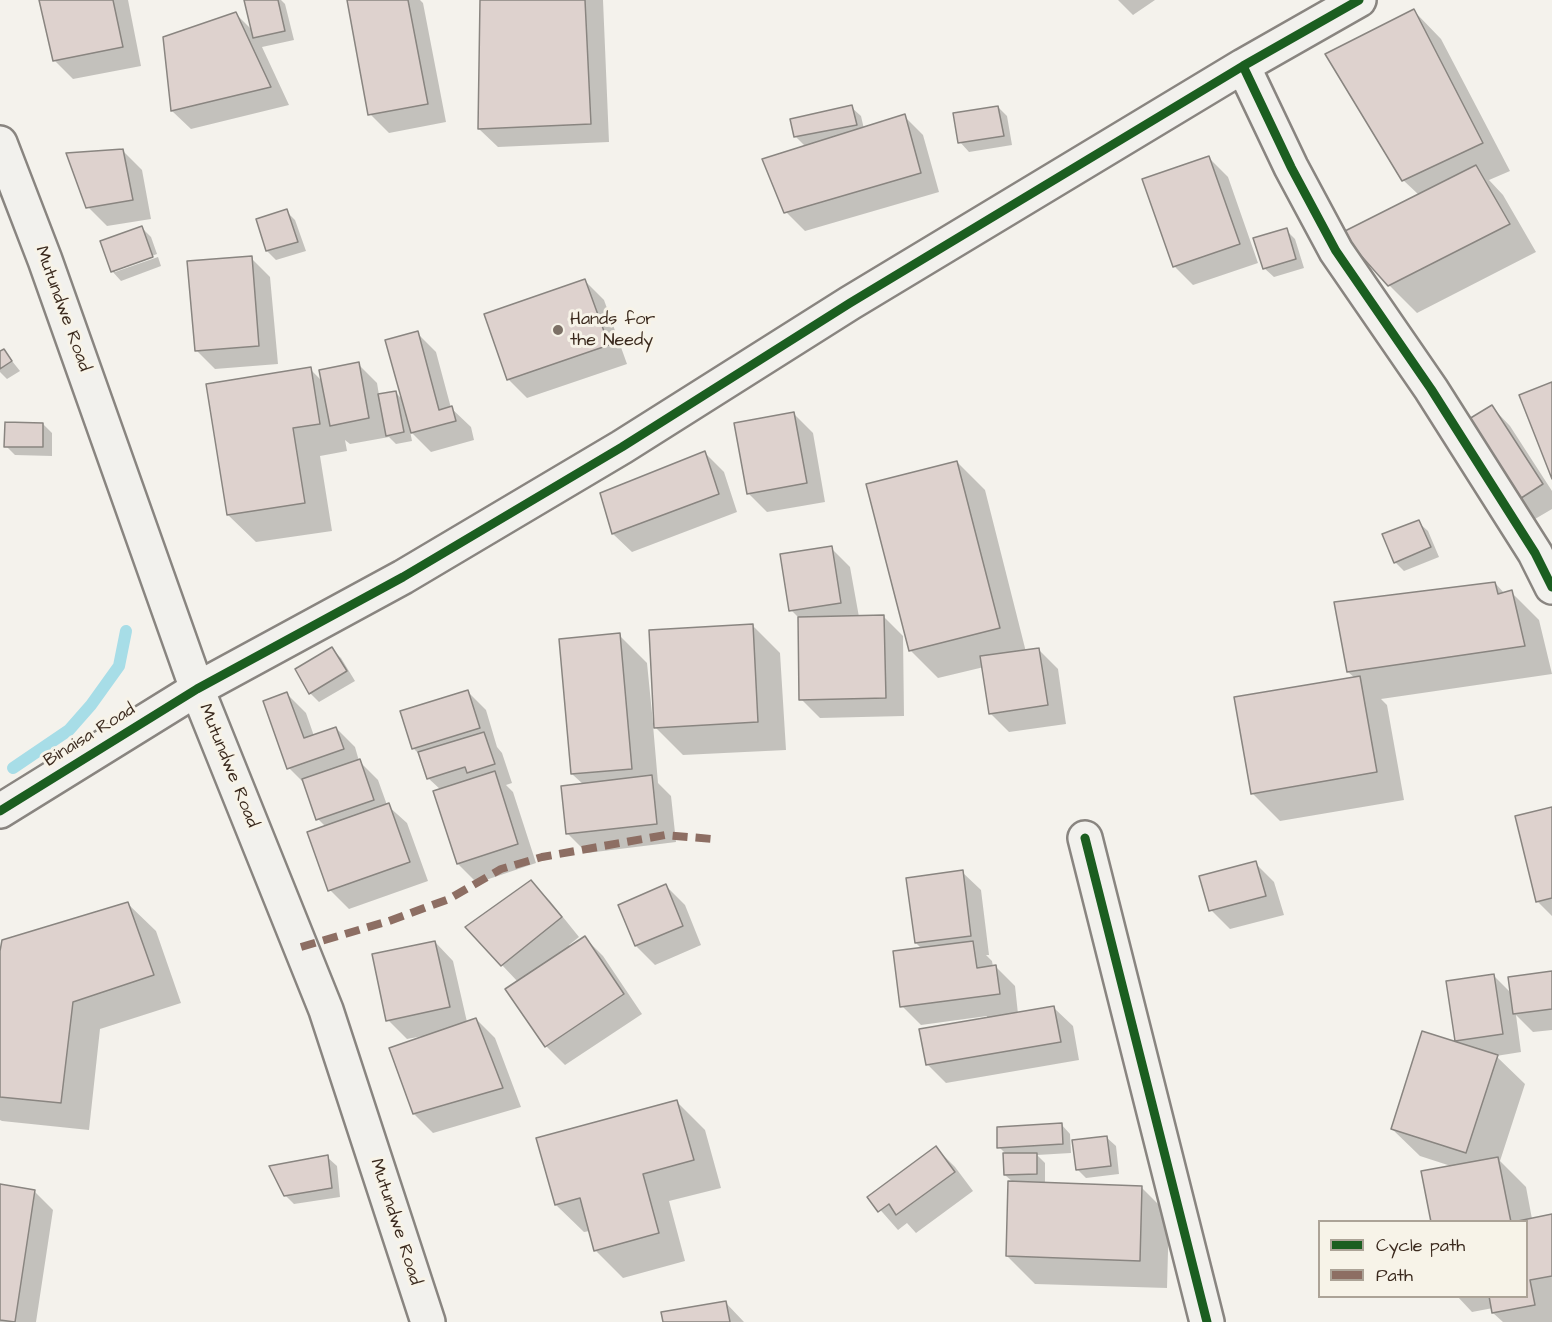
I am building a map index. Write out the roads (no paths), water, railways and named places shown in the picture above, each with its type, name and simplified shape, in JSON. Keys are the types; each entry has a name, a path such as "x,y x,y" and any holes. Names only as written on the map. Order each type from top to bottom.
{"street":[{"name":"Binaisa Road","path":"0,811 197,689 403,577 622,447 849,303 1243,66 1359,0"},
{"path":"1243,66 1291,167 1336,251 1431,389 1535,553 1552,587"},
{"name":"Mutundwe Road","path":"0,143 49,272 197,689 326,1010 428,1322"},
{"path":"1085,838 1207,1322"}],"waterway":[{"path":"13,768 69,730 91,705 119,666 126,631"}],"place":[{"name":"Hands for the Needy","path":"558,330"}]}
